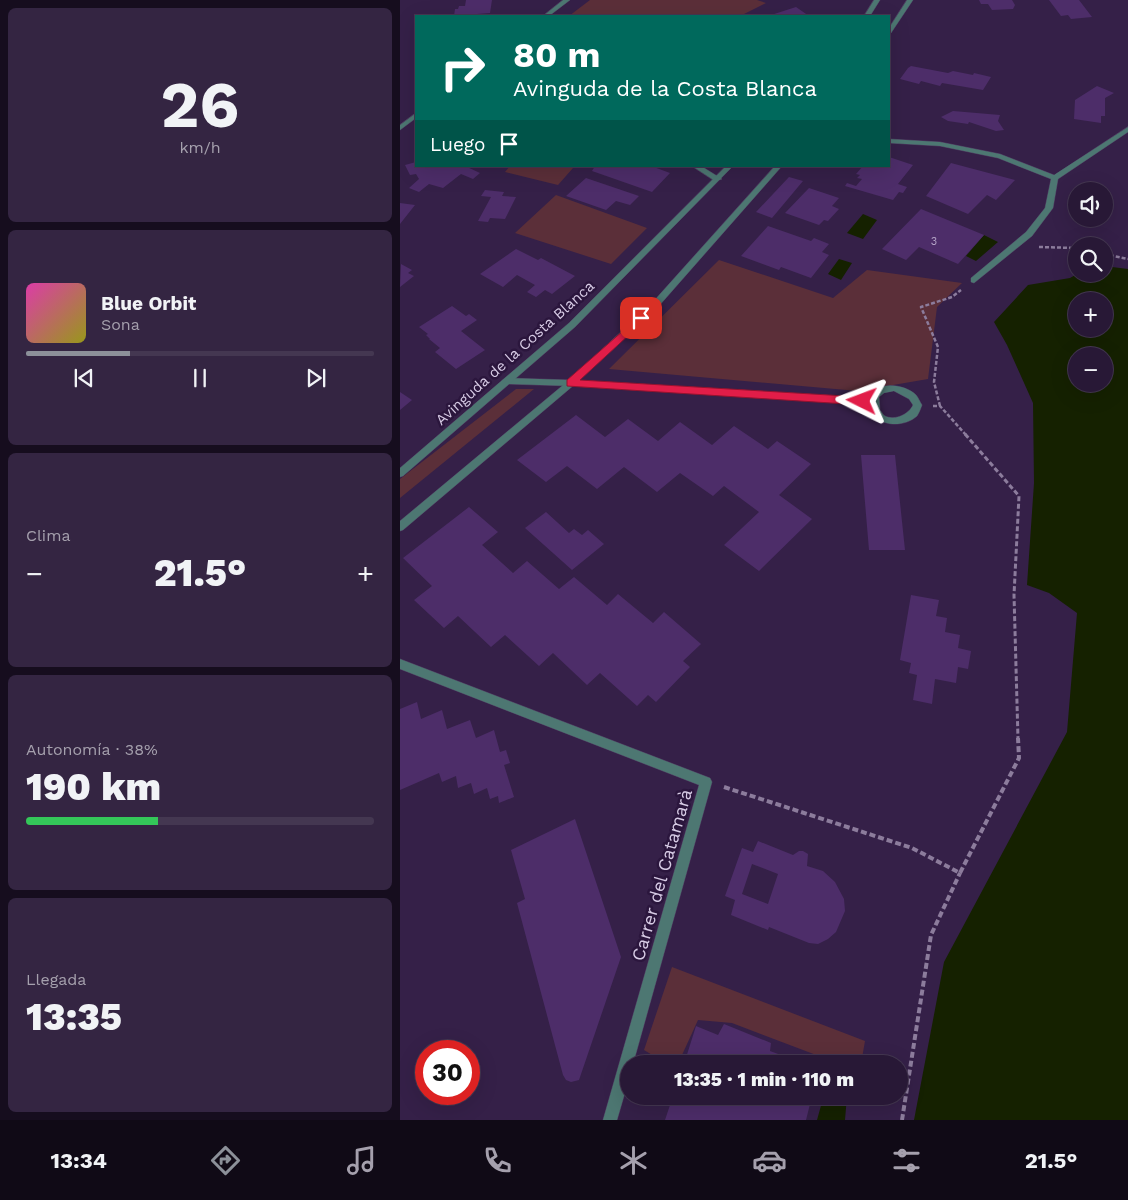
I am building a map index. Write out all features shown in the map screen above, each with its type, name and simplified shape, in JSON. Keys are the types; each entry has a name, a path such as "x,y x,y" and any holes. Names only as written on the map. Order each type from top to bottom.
{"street":[{"path":"547,15 567,0"},
{"path":"868,15 877,0"},
{"path":"890,30 910,0"},
{"path":"401,126 415,116"},
{"path":"401,126 415,126"},
{"path":"974,280 1029,234 1049,208 1055,178 1128,129"},
{"path":"890,141 940,144 1000,156 1055,178"},
{"path":"697,167 718,179"},
{"name":"Avinguda de la Costa Blanca","path":"400,472 572,325 729,167"},
{"path":"400,527 571,383 655,305 778,167"},
{"path":"506,381 571,383 874,402"},
{"path":"895,388 908,392 916,400 917,407 915,414 909,419 898,421 886,419 876,413 873,406 875,396 882,390 895,388"},
{"name":"Carrer del Catamarà","path":"400,664 706,782 610,1120"}],"path":[{"path":"1018,243 1037,247 1068,248"},
{"path":"1113,256 1128,259"},
{"path":"902,1120 931,936 960,873 1019,758 1014,595 1019,496 940,406 934,382 938,347 920,307 952,297 974,280"},
{"path":"917,407 940,406"},
{"path":"706,782 912,848 960,873"}],"shaded area":[{"path":"590,0 757,0 766,3 742,15 570,15"},
{"path":"509,167 573,168 558,185 505,172"},
{"path":"556,195 647,228 611,264 515,233"},
{"path":"863,214 877,220 863,239 847,233"},
{"path":"984,235 998,242 976,261 966,256"},
{"path":"839,259 852,263 841,280 828,274"},
{"path":"719,260 833,298 867,270 962,283 937,307 928,379 858,391 609,369"},
{"path":"1113,267 1128,269 1128,1120 914,1120 944,962 1067,732 1077,613 1049,593 1027,585 1034,483 1033,403 1007,345 994,322 1028,285 1068,278 1068,282 1113,282"},
{"path":"516,389 534,389 400,498 400,479"},
{"path":"672,967 865,1041 863,1055 816,1055 732,1023 698,1020 682,1055 652,1055 644,1050"},
{"path":"821,1105 846,1105 845,1120 817,1120"}],"building":[{"path":"466,0 492,0 490,13 454,15 455,9 458,9 459,6 465,6"},
{"path":"979,0 1012,0 1015,5 1013,9 992,10 988,4 981,4"},
{"path":"1049,0 1079,0 1092,17 1071,19 1068,15 1061,16"},
{"path":"796,7 808,15 771,15"},
{"path":"911,66 948,73 953,71 991,77 983,90 942,83 940,86 921,81 919,84 900,79"},
{"path":"1097,86 1114,93 1105,98 1105,116 1101,116 1101,123 1074,119 1075,100"},
{"path":"953,111 1000,115 998,121 1004,130 996,131 969,122 968,124 948,121 941,117"},
{"path":"890,157 913,165 898,184 907,187 903,193 899,192 893,200 845,186 847,183 856,186 862,179 857,178 860,175 856,174 862,167 890,167"},
{"path":"415,162 415,167 467,167 480,173 473,179 461,174 443,188 429,184 419,192 409,188 419,179 416,174 410,175 405,165"},
{"path":"951,163 1015,180 996,200 987,195 968,214 926,196"},
{"path":"594,167 654,167 670,173 652,192 592,171"},
{"path":"789,177 803,181 772,218 756,212"},
{"path":"586,178 639,196 630,205 616,201 606,210 566,196"},
{"path":"809,188 839,198 832,206 839,209 828,221 824,220 819,225 785,213"},
{"path":"485,190 504,192 502,196 516,197 505,219 490,218 488,222 478,221 491,197 481,196"},
{"path":"400,203 415,205 400,224"},
{"path":"921,209 984,235 958,264 919,247 906,260 882,249"},
{"path":"768,226 811,241 814,238 829,244 822,252 829,255 811,278 781,267 779,270 741,256"},
{"path":"516,249 538,260 541,258 575,276 552,294 545,290 536,297 527,292 535,285 517,275 503,287 480,274"},
{"path":"401,264 412,270 408,273 414,276 400,287"},
{"path":"452,306 466,316 469,314 477,320 461,331 485,350 456,369 435,352 440,348 419,327"},
{"path":"400,392 412,400 400,410"},
{"path":"576,415 605,437 628,419 658,441 680,422 712,445 734,426 768,449 777,441 811,464 779,495 812,519 759,571 724,545 759,512 724,486 713,496 680,473 657,492 624,467 597,489 567,466 546,482 517,460"},
{"path":"861,455 895,455 905,550 869,550"},
{"path":"469,507 498,532 482,545 513,573 527,561 559,589 574,577 607,605 618,594 653,623 664,612 701,644 683,661 690,667 656,702 648,695 637,706 600,673 587,685 553,653 539,666 505,635 491,647 458,616 444,628 414,600 432,586 403,558"},
{"path":"546,512 569,533 574,529 582,535 588,530 604,544 572,570 525,528"},
{"path":"911,595 939,600 936,616 947,618 945,632 960,635 958,648 971,651 968,669 958,667 956,683 935,679 932,704 913,700 917,675 909,673 911,663 900,660"},
{"path":"417,702 421,719 442,710 447,729 470,720 476,738 494,730 500,752 506,750 510,763 504,765 514,797 499,803 498,796 490,799 487,788 474,794 471,783 458,788 456,776 442,782 439,773 400,790 400,709"},
{"path":"575,819 621,957 579,1080 571,1082 566,1080 563,1075 517,903 525,899 511,850"},
{"path":"758,841 793,855 799,851 808,854 807,866 823,871 835,882 844,899 845,911 836,932 818,944 809,943 769,927 768,930 731,915 735,900 725,896 742,848 753,852","holes":["752,864 778,874 768,904 742,894"]},
{"path":"724,1024 771,1043 770,1051 781,1055 687,1055 696,1026 718,1035"},
{"path":"670,1105 810,1105 806,1120 665,1120"}],"route":[{"path":"641,318 571,383 862,401"}]}
